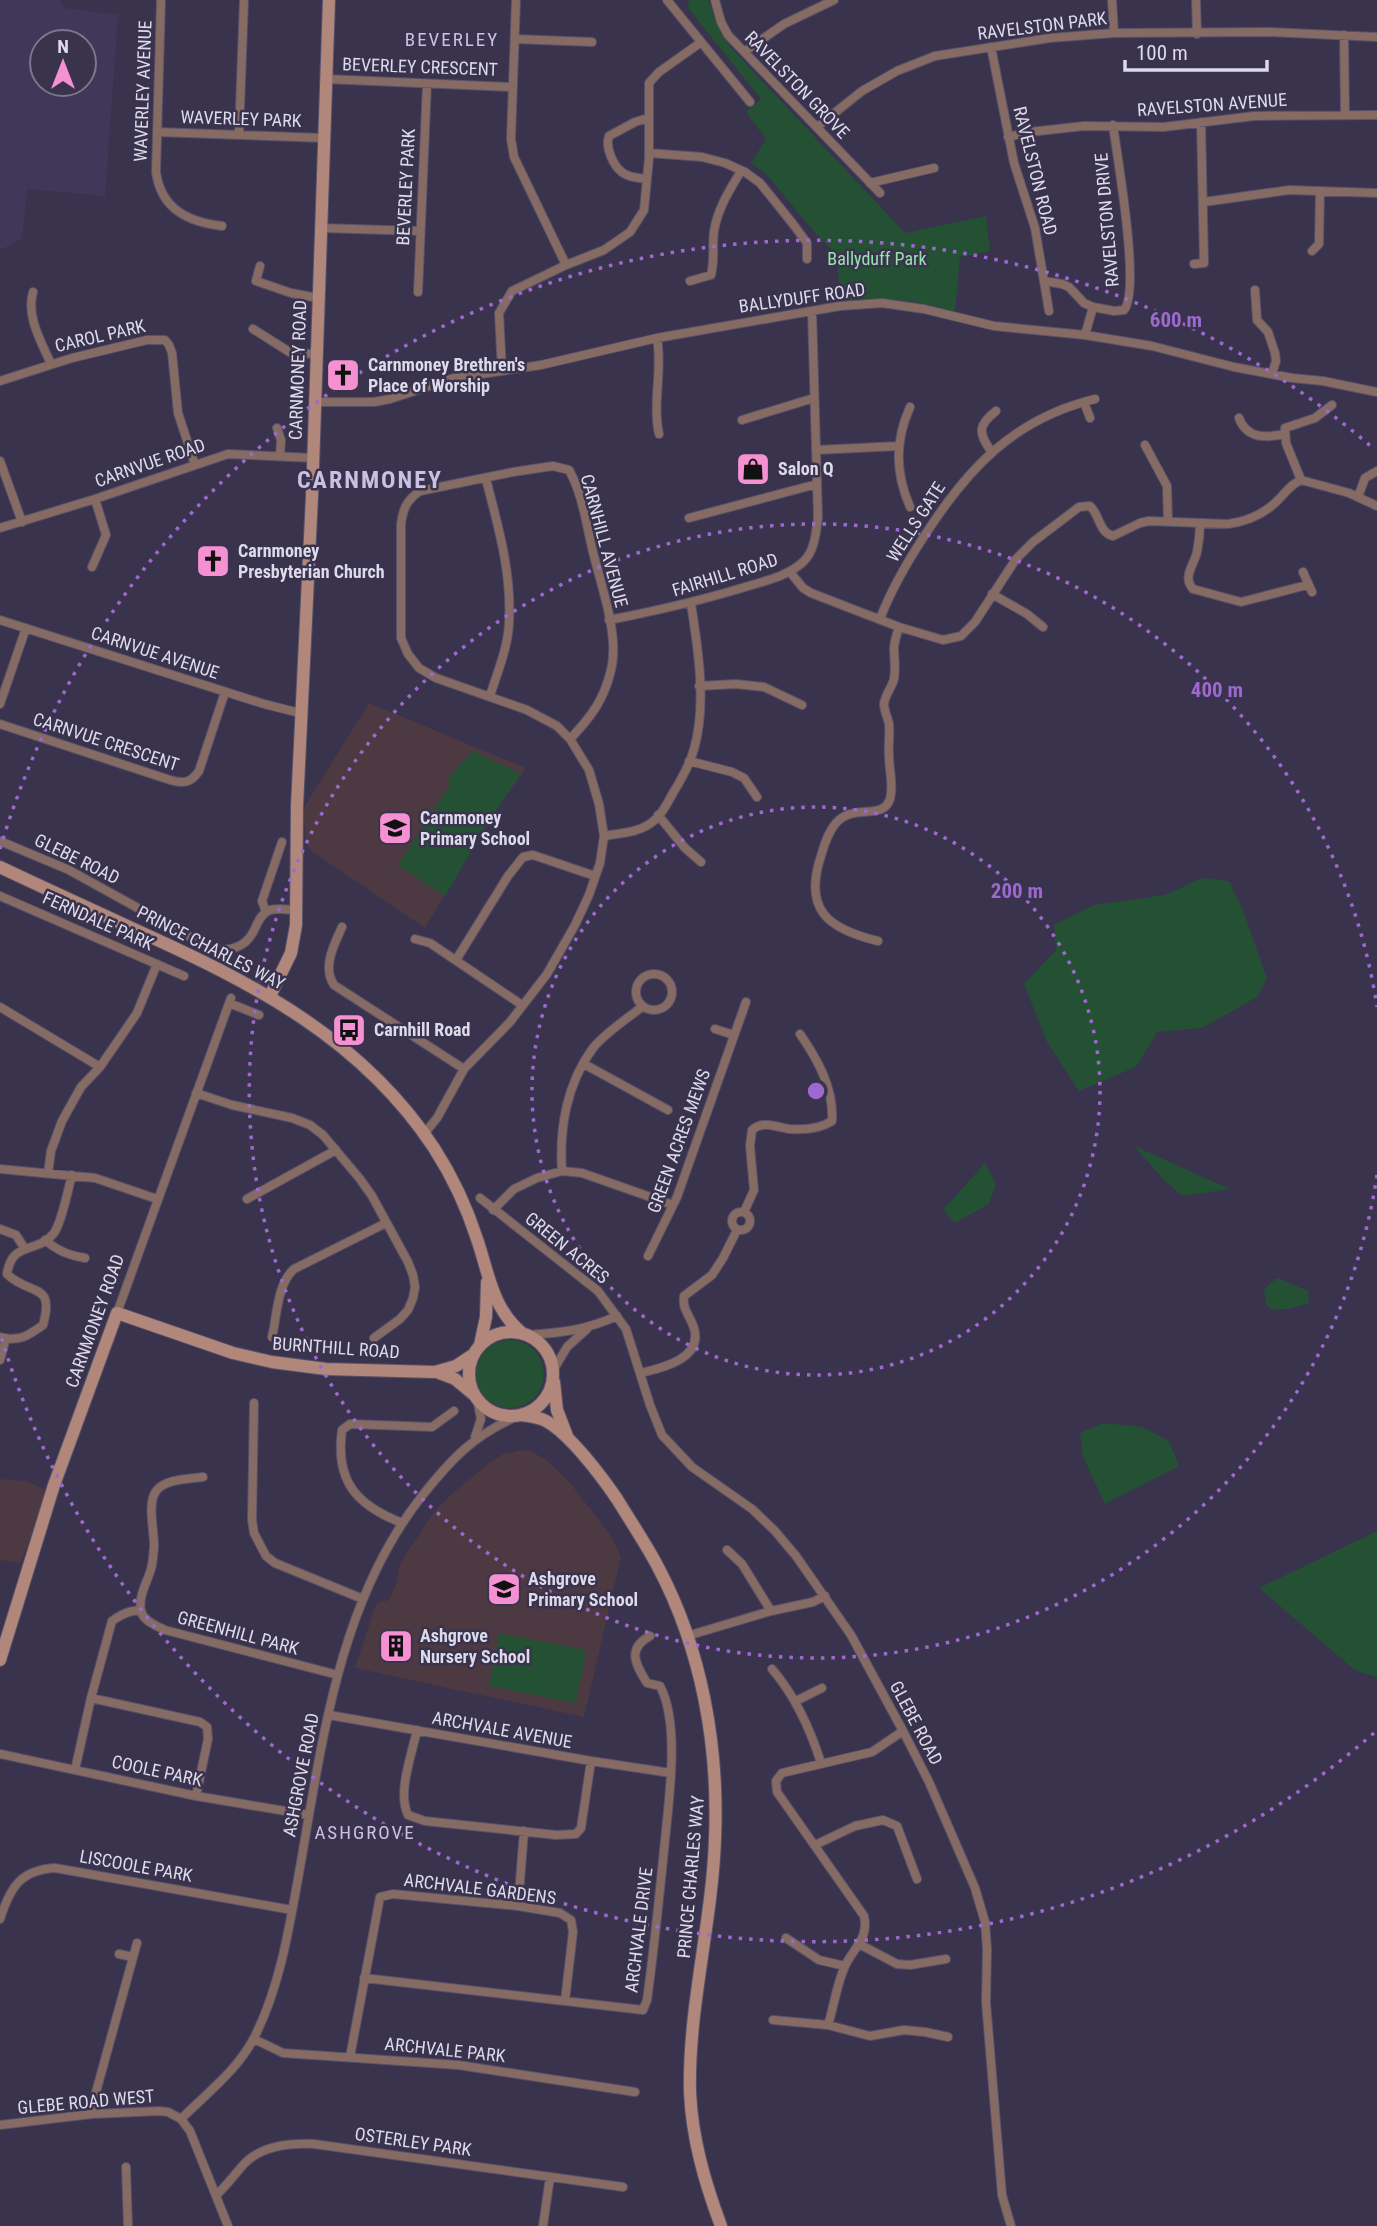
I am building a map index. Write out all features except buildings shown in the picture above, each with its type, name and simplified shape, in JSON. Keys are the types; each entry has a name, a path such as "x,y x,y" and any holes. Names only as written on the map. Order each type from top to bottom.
{"street":[{"name":"WAVERLEY AVENUE","path":"161,0 156,172 158,185 163,197 172,207 208,225 222,226"},
{"path":"239,134 244,0"},
{"name":"CARNMONEY ROAD","path":"270,996 291,953 296,910 300,713 316,402 329,0"},
{"path":"516,0 510,139 514,157 566,265"},
{"path":"667,0 750,102"},
{"name":"RAVELSTON GROVE","path":"715,0 728,35 880,193"},
{"path":"744,52 784,24 834,0"},
{"path":"1112,0 1114,33"},
{"path":"1196,0 1197,34"},
{"name":"RAVELSTON PARK","path":"817,127 862,91 897,71 935,56 990,47 1050,38 1114,33 1268,32 1377,37"},
{"path":"1344,35 1345,115"},
{"path":"515,39 592,42"},
{"path":"502,371 499,313 512,290 604,250 630,232 644,210 649,153 649,83 659,72 700,43"},
{"name":"RAVELSTON ROAD","path":"990,47 1014,163 1035,228 1049,311"},
{"name":"BEVERLEY CRESCENT","path":"326,79 512,87"},
{"name":"BEVERLEY PARK","path":"418,292 427,84"},
{"name":"RAVELSTON AVENUE","path":"1008,137 1052,129 1113,125 1164,127 1254,116 1377,115"},
{"path":"647,179 631,177 622,172 612,159 607,142 609,135 648,118"},
{"path":"1194,264 1204,263 1201,122"},
{"name":"RAVELSTON DRIVE","path":"1093,307 1124,310 1129,296 1126,220 1113,125"},
{"name":"WAVERLEY PARK","path":"157,132 324,138"},
{"path":"649,153 702,157 724,163 760,183 807,243 807,259"},
{"path":"870,183 934,169"},
{"path":"690,281 711,275 719,208 741,171"},
{"path":"1203,202 1289,190 1377,193"},
{"path":"1312,251 1319,244 1320,191"},
{"path":"320,228 420,231"},
{"path":"260,266 256,281 291,293 318,298"},
{"path":"1044,281 1069,287 1084,303 1093,307 1085,335"},
{"path":"1255,290 1257,320 1268,332 1275,353 1276,361 1272,374"},
{"path":"33,292 30,314 51,364"},
{"name":"BALLYDUFF ROAD","path":"316,402 374,402 400,396 437,382 541,365 657,338 812,311 882,303 914,307 994,326 1085,335 1152,346 1272,374 1377,392"},
{"name":"FAIRHILL ROAD","path":"609,620 691,604 790,572 806,560 815,541 818,517 812,311"},
{"path":"253,329 291,353 317,354"},
{"path":"657,338 660,367 656,410 659,435"},
{"name":"CAROL PARK","path":"0,381 51,364 147,340 164,340 172,353 181,427 195,465"},
{"path":"742,420 814,398"},
{"name":"WELLS GATE","path":"880,619 902,571 936,518 953,493 991,451 1034,421 1052,412 1095,399"},
{"path":"1084,402 1090,418"},
{"path":"1301,480 1289,453 1285,428 1315,418 1332,405"},
{"path":"910,407 901,427 899,446 901,488 910,507"},
{"path":"991,451 982,435 982,427 984,420 996,411"},
{"path":"1239,418 1246,431 1255,436 1285,434"},
{"path":"277,428 281,440 280,456"},
{"path":"1145,445 1167,486 1168,520"},
{"path":"816,450 899,446"},
{"name":"CARNVUE ROAD","path":"0,528 228,454 313,458"},
{"path":"0,461 22,522"},
{"name":"CARNHILL AVENUE","path":"554,466 569,470 575,481 613,646 612,667 602,700 570,740 556,726 527,710 436,678 419,668 408,654 401,638 401,524 402,512 408,499 420,491 486,478 554,466"},
{"path":"1358,496 1364,478 1377,471"},
{"path":"486,478 503,547 509,595 509,625 503,656 490,696"},
{"path":"790,572 803,588 811,593 899,627 943,640 961,636 975,622 1016,559 1033,542 1079,507 1090,506 1104,531 1113,536 1140,523 1168,520 1228,524 1257,517 1301,480 1358,496 1377,506"},
{"path":"689,518 817,484"},
{"path":"92,567 106,535 95,499"},
{"path":"1200,523 1196,556 1188,576 1188,584 1193,589 1241,602 1310,588 1303,572"},
{"path":"992,594 1027,614 1042,627"},
{"path":"604,836 635,831 650,823 678,785 694,749 699,686 691,604"},
{"name":"CARNVUE AVENUE","path":"0,620 225,692 300,713"},
{"path":"878,941 860,937 828,919 817,904 814,884 822,851 836,822 851,812 880,810 886,807 890,798 889,722 884,704 894,677 894,648 899,627"},
{"path":"0,704 26,628"},
{"path":"699,686 736,684 764,687 802,705"},
{"name":"CARNVUE CRESCENT","path":"0,724 170,780 188,782 195,778 199,771 225,692"},
{"path":"424,1134 437,1118 464,1069 510,1021 547,974 575,925 595,876 603,851 604,836 599,804 589,770 570,740"},
{"path":"689,761 732,772 744,778 757,797"},
{"path":"658,815 685,848 701,862"},
{"name":"GLEBE ROAD","path":"0,841 69,870 212,949 224,951 244,942 252,935 266,912"},
{"path":"282,842 262,901 266,912 276,909 296,910"},
{"path":"456,960 508,876 523,857 533,855 595,876"},
{"name":"PRINCE CHARLES WAY","path":"0,867 211,964 270,996 336,1040 365,1065 435,1150 458,1192 503,1313 525,1334"},
{"name":"FERNDALE PARK","path":"0,896 184,976"},
{"path":"342,927 331,953 329,977 334,985 464,1069"},
{"path":"415,939 430,943 522,1005"},
{"path":"48,1173 51,1151 62,1121 82,1087 100,1067 137,1013 157,964"},
{"path":"658,974 668,980 673,991 666,1007 654,1010 643,1006 637,996 641,979 658,974"},
{"name":"CARNMONEY ROAD","path":"0,1660 54,1485 230,1000 259,1015"},
{"name":"GREEN ACRES MEWS","path":"648,1256 673,1205 746,1002"},
{"path":"562,1171 561,1153 566,1107 576,1076 594,1046 643,1006"},
{"path":"0,1007 100,1067"},
{"path":"715,1029 734,1035"},
{"path":"744,1212 754,1191 750,1146 752,1130 757,1126 769,1124 789,1129 822,1127 832,1121 833,1105 818,1059 800,1034"},
{"path":"584,1064 668,1110"},
{"path":"196,1093 310,1125 323,1135 372,1196 408,1262 415,1287 408,1310 374,1338"},
{"path":"247,1199 336,1150"},
{"path":"0,1169 72,1175 111,1183 157,1199"},
{"name":"GREEN ACRES","path":"493,1210 514,1189 537,1178 562,1171 582,1173 673,1205"},
{"path":"0,1360 3,1338 25,1338 43,1325 48,1308 46,1297 17,1283 7,1274 9,1263 17,1251 45,1240 54,1233 72,1175"},
{"name":"GREEN ACRES","path":"480,1198 598,1291 617,1316"},
{"path":"738,1212 744,1212 750,1219 750,1225 746,1229 737,1230 732,1219 738,1212"},
{"path":"272,1337 283,1284 294,1269 386,1223"},
{"path":"0,1230 16,1235 25,1249"},
{"path":"641,1373 671,1365 685,1357 694,1344 695,1329 683,1305 684,1296 712,1275 737,1230"},
{"path":"45,1240 66,1255 85,1258"},
{"name":"PRINCE CHARLES WAY","path":"477,1350 486,1317 487,1271"},
{"name":"BURNTHILL ROAD","path":"117,1313 233,1353 272,1362 326,1368 435,1372 455,1379 476,1397"},
{"path":"589,1328 567,1347 554,1372 547,1396 531,1411 519,1415 500,1415 483,1406 476,1397 469,1375 477,1350 489,1338 499,1333 562,1333 589,1328 617,1316"},
{"name":"GLEBE ROAD","path":"617,1316 626,1329 662,1435 692,1468 752,1509 775,1531 851,1635 929,1782 975,1888 985,1922 986,2002 1002,2195 1011,2226"},
{"path":"525,1334 536,1339 548,1352 554,1372"},
{"name":"BURNTHILL ROAD","path":"435,1372 456,1366 477,1350"},
{"name":"PRINCE CHARLES WAY","path":"554,1372 557,1410 568,1438"},
{"name":"ASHGROVE ROAD","path":"181,2119 234,2067 254,2039 262,2020 279,1971 338,1675 363,1599 379,1563 402,1523 480,1428 481,1419 476,1397"},
{"path":"254,1403 252,1520 258,1544 275,1563 363,1599"},
{"path":"402,1523 379,1514 362,1502 351,1486 344,1471 340,1444 342,1430 350,1424 432,1427 454,1411"},
{"name":"PRINCE CHARLES WAY","path":"519,1415 545,1420 568,1438 611,1490 638,1532 659,1569 687,1636 707,1710 714,1756 715,1841 691,2054 690,2095 700,2161 721,2226"},
{"name":"ASHGROVE ROAD","path":"471,1442 491,1428 519,1415"},
{"path":"75,1770 112,1621 121,1614 141,1610 154,1546 152,1499 158,1489 172,1482 203,1477"},
{"path":"727,1550 742,1564 771,1611"},
{"path":"687,1636 771,1611 813,1602 825,1596"},
{"name":"GREENHILL PARK","path":"141,1610 143,1616 165,1630 338,1675"},
{"name":"ARCHVALE DRIVE","path":"364,1979 643,2010 647,2000 657,1921 671,1773 665,1697 660,1686 647,1683 636,1662 635,1650 641,1641 650,1636"},
{"path":"772,1669 796,1701 811,1730 821,1763"},
{"path":"796,1701 822,1688"},
{"path":"91,1698 165,1713 200,1722 207,1727 208,1739 196,1796"},
{"name":"ARCHVALE AVENUE","path":"329,1715 671,1773"},
{"path":"417,1731 404,1797 408,1815 425,1821 556,1835 576,1834 581,1828 591,1761"},
{"path":"828,2025 845,1966 867,1927 864,1916 777,1792 776,1782 782,1773 872,1752 903,1731"},
{"name":"COOLE PARK","path":"0,1754 196,1796 309,1815"},
{"path":"815,1845 855,1826 883,1819 897,1826 917,1879"},
{"path":"518,1906 524,1831"},
{"name":"LISCOOLE PARK","path":"0,1919 11,1889 20,1880 41,1869 55,1868 292,1910"},
{"name":"ARCHVALE GARDENS","path":"350,2057 380,1897 393,1894 518,1906 560,1913 572,1920 573,1932 565,2001"},
{"path":"786,1938 819,1960 845,1966"},
{"path":"92,2114 137,1943"},
{"path":"859,1944 897,1964 910,1965 946,1959"},
{"path":"119,1954 133,1957"},
{"path":"773,2020 828,2025 870,2036 904,2030 948,2037"},
{"name":"ARCHVALE PARK","path":"254,2039 284,2053 458,2065 635,2092"},
{"name":"GLEBE ROAD WEST","path":"0,2125 92,2114 159,2111 168,2112 181,2119"},
{"path":"181,2119 190,2131 228,2226"},
{"name":"OSTERLEY PARK","path":"216,2195 257,2153 270,2148 299,2144 622,2188"},
{"path":"126,2167 128,2226"},
{"path":"542,2226 550,2177"}],"shaded area":[{"path":"0,0 59,0 64,8 118,15 105,196 27,189 22,239 0,250"},
{"name":"Carnmoney Primary School","path":"369,703 526,768 494,813 425,928 311,851 306,842 303,809"},
{"name":"Ashgrove Primary School","path":"531,1451 548,1461 571,1484 611,1536 621,1557 584,1717 355,1668 375,1606 389,1600 396,1584 400,1563 435,1511 489,1463 503,1454"},
{"path":"0,1479 26,1481 46,1490 20,1563 0,1560"}],"green space":[{"name":"Ballyduff Park","path":"689,0 708,0 722,35 735,52 905,233 986,216 990,251 960,257 955,312 899,300 842,300 835,253 766,174 751,163 766,139 746,112 761,99 688,8"},
{"path":"473,751 521,774 494,813 445,896 398,865 451,783 447,779"},
{"path":"1202,878 1229,881 1243,910 1267,979 1257,997 1202,1028 1157,1032 1136,1067 1079,1091 1047,1042 1024,984 1056,950 1054,925 1094,905 1165,895"},
{"path":"1134,1146 1230,1189 1183,1196 1164,1180"},
{"path":"985,1163 996,1184 989,1204 955,1223 943,1210"},
{"path":"1277,1278 1308,1291 1309,1303 1289,1309 1272,1310 1266,1304 1264,1289"},
{"path":"510,1340 523,1343 534,1350 541,1361 544,1374 541,1387 534,1398 523,1405 510,1408 497,1405 486,1398 479,1387 476,1374 479,1361 486,1350 497,1343"},
{"path":"1103,1423 1142,1427 1169,1441 1179,1466 1105,1504 1083,1457 1080,1433"},
{"path":"1377,1531 1377,1677 1356,1671 1259,1588"},
{"path":"499,1633 586,1650 576,1703 489,1686"}],"place":[{"name":"Carnmoney Brethren's Place of Worship","path":"343,375"},
{"name":"Salon Q","path":"753,469"},
{"name":"Carnmoney Presbyterian Church","path":"213,561"},
{"name":"Carnmoney Primary School","path":"395,828"},
{"name":"Carnhill Road","path":"349,1030"},
{"name":"Ashgrove Primary School","path":"504,1589"},
{"name":"Ashgrove Nursery School","path":"396,1646"}],"district":[{"name":"BEVERLEY","path":"452,39"},
{"name":"CARNMONEY","path":"370,480"},
{"name":"ASHGROVE","path":"365,1832"}]}
